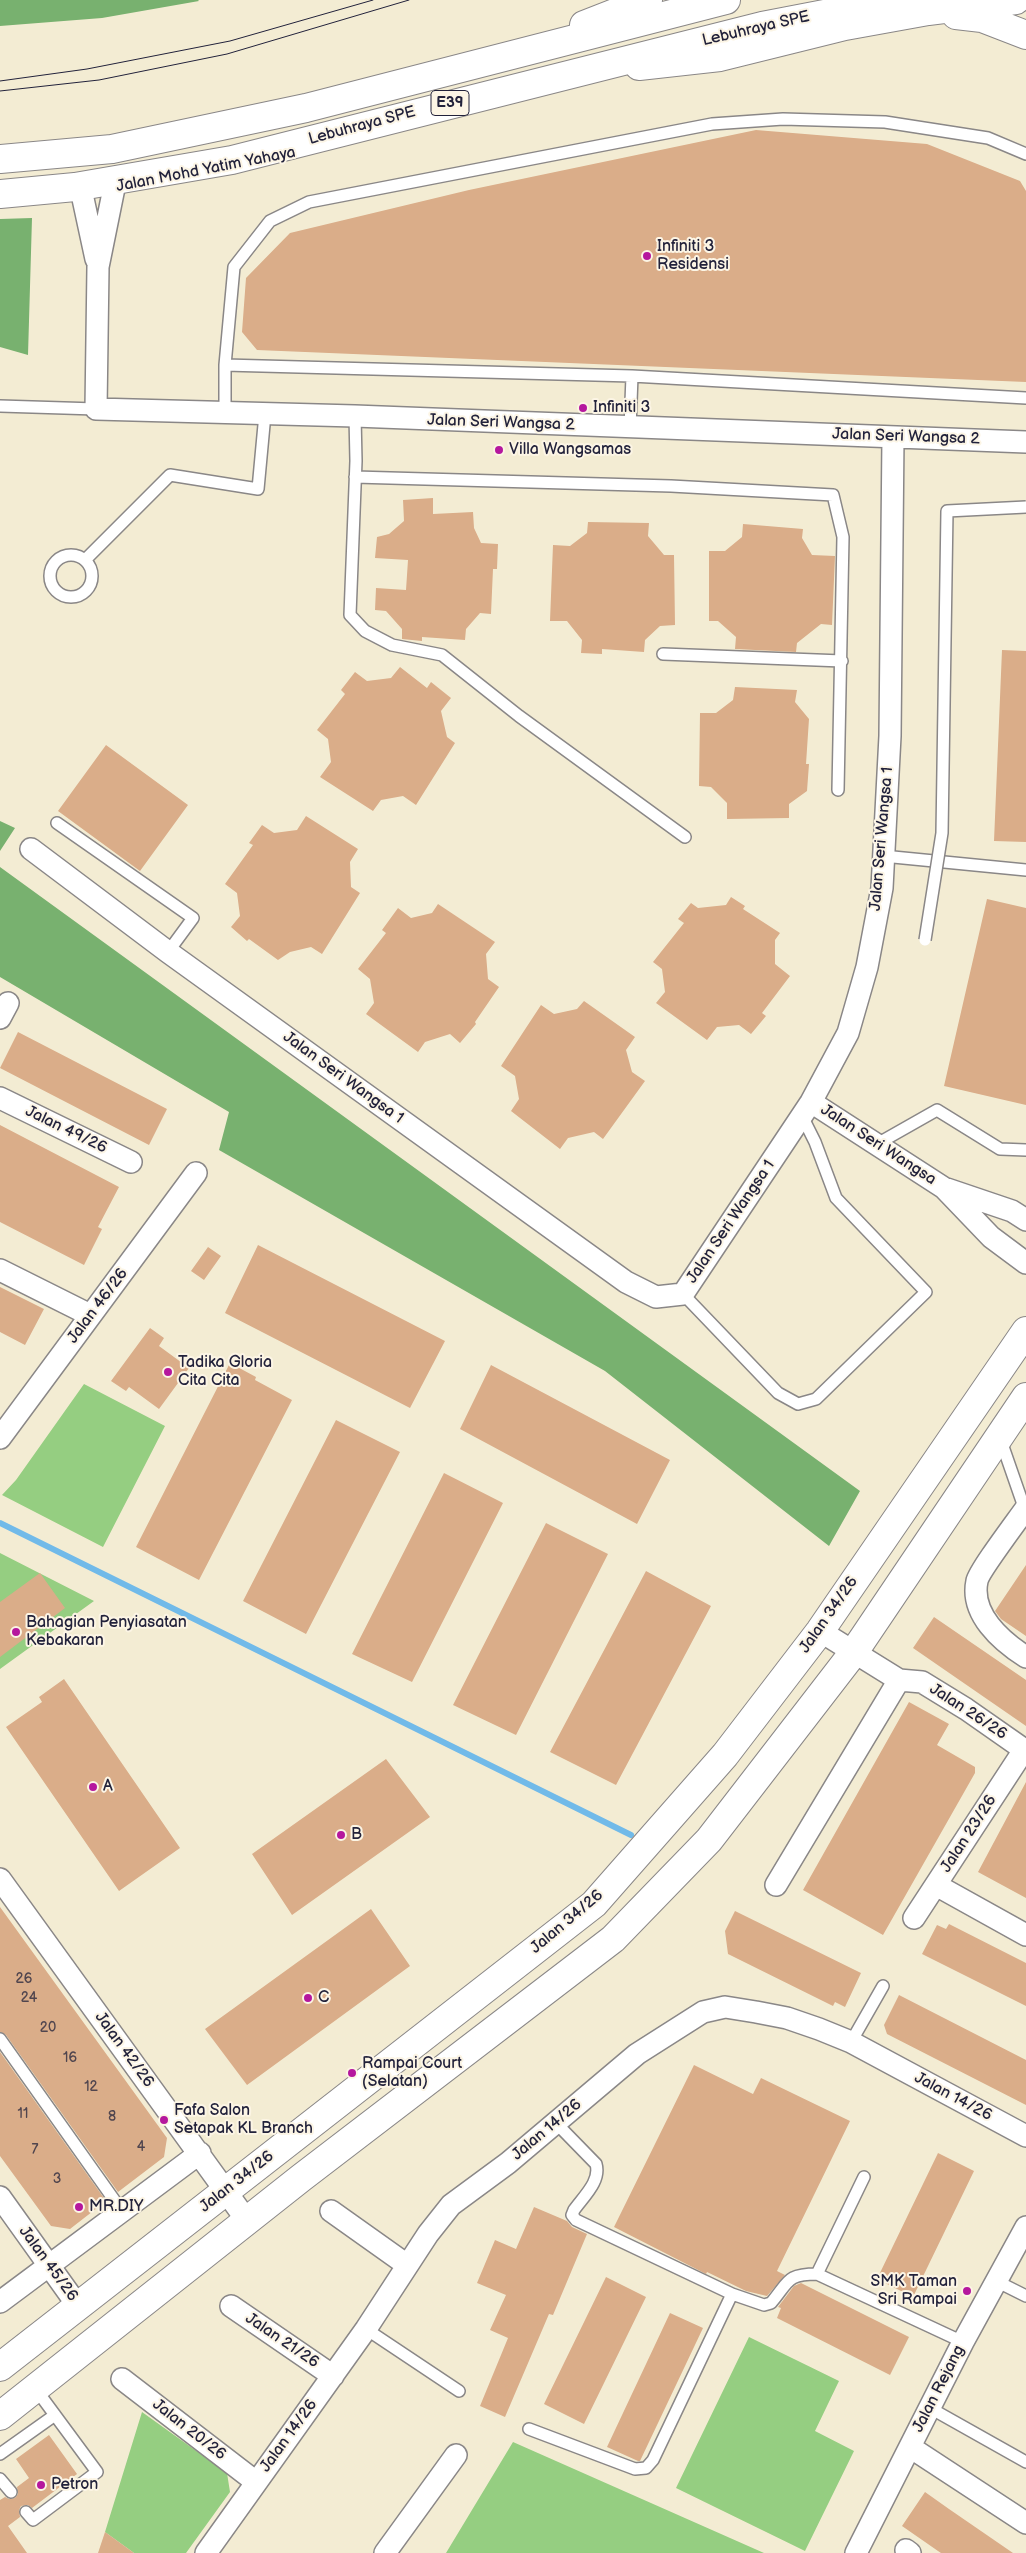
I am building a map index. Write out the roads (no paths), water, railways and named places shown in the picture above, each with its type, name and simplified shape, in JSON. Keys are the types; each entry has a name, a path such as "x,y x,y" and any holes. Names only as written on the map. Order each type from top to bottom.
{"main road":[{"name":"Lebuhraya SPE","path":"0,159 112,149 306,108 726,0"},
{"name":"Lebuhraya SPE","path":"0,194 75,187 232,160 762,26 897,0"},
{"path":"928,11 1016,0"},
{"path":"0,149 112,138 244,110 596,23 637,5"},
{"path":"928,11 982,18 1026,36"},
{"name":"Jalan Mohd Yatim Yahaya","path":"0,200 82,194 268,159 641,65 720,58 845,26 928,11"},
{"name":"Jalan 34/26","path":"0,2367 594,1904 726,1755 820,1630 1026,1330"},
{"path":"0,2416 309,2172 613,1939 709,1840 854,1652 1026,1397"}],"street":[{"path":"96,409 98,267 114,188"},
{"path":"82,194 98,267"},
{"name":"Jalan Seri Wangsa 2","path":"96,409 225,414 355,416 1026,442"},
{"name":"Jalan Seri Wangsa 1","path":"31,850 168,952 626,1282 656,1297 683,1294 806,1109 848,1033 867,967 882,888 890,736 893,437"},
{"name":"Jalan 49/26","path":"0,1098 131,1162"},
{"name":"Jalan Seri Wangsa","path":"806,1109 877,1144 944,1188 991,1237 1026,1263"},
{"name":"Jalan 46/26","path":"0,1438 196,1173"},
{"name":"Jalan Seri Wangsa","path":"944,1188 1012,1211 1026,1220"},
{"path":"0,1270 90,1315"},
{"path":"1025,1509 977,1580 976,1603 995,1632 1026,1657"},
{"name":"Jalan 26/26","path":"820,1630 899,1680 922,1682 966,1709 1025,1751"},
{"path":"776,1886 899,1680"},
{"name":"Jalan 23/26","path":"914,1918 1025,1751"},
{"name":"Jalan 42/26","path":"1,1884 200,2153 248,2222"},
{"path":"936,1885 1026,1935"},
{"name":"Jalan 14/26","path":"211,2552 256,2482 334,2376 407,2265 451,2205 508,2163 637,2054 703,2012 725,2008 764,2013 787,2018 851,2042 1026,2136"},
{"path":"0,2302 200,2153"},
{"name":"Jalan 45/26","path":"0,2197 78,2306"},
{"path":"331,2211 407,2265"},
{"name":"Jalan Rejang","path":"856,2553 964,2342 1026,2227"},
{"name":"Jalan 21/26","path":"231,2306 334,2376"},
{"name":"Jalan 20/26","path":"122,2379 256,2482"},
{"path":"910,2447 1026,2523"},
{"path":"385,2553 456,2455"}],"lane":[{"path":"225,414 225,364 234,267 270,221 309,202 712,124 783,119 885,122 988,138 1026,154"},
{"path":"225,364 632,376 1026,398"},
{"path":"630,428 632,376"},
{"name":"Jalan Seri Wangsa 2","path":"0,406 96,409"},
{"path":"85,560 170,475 258,489 264,414"},
{"path":"355,416 355,477 350,615 365,630 392,645 442,655 519,716 685,837"},
{"path":"355,477 671,486 833,495 843,537 838,790"},
{"path":"925,940 942,833 947,510 1026,507"},
{"path":"663,654 842,661"},
{"path":"57,823 193,918 168,952"},
{"path":"884,856 1026,870"},
{"path":"683,1294 778,1393 798,1404 816,1399 926,1292 836,1198 815,1142 806,1109"},
{"path":"877,1144 938,1110 1000,1150 1026,1150"},
{"path":"999,1437 1025,1509"},
{"path":"851,2042 883,1986"},
{"path":"0,2039 122,2211"},
{"path":"556,2123 596,2164 598,2172 595,2181 574,2210 572,2215 576,2220 732,2294 764,2305 771,2303 790,2278 799,2274 817,2274 964,2342"},
{"path":"817,2274 864,2177"},
{"path":"996,2281 1026,2296"},
{"path":"529,2429 635,2469 646,2468 652,2460 732,2294"},
{"path":"366,2329 459,2391"},
{"path":"26,2512 33,2520 97,2472 35,2388"},
{"path":"930,2408 1026,2462"},
{"path":"0,2454 55,2415"},
{"path":"0,2479 10,2492"}],"waterway":[{"path":"0,1523 631,1835"}],"tram line":[{"path":"0,81 87,69 230,41 373,0"},
{"path":"0,91 99,80 227,54 409,0"}],"place":[{"name":"Infiniti 3 Residensi","path":"647,256"},
{"name":"Infiniti 3","path":"583,408"},
{"name":"Villa Wangsamas","path":"499,450"},
{"name":"Tadika Gloria Cita Cita","path":"168,1372"},
{"name":"Bahagian Penyiasatan Kebakaran","path":"16,1632"},
{"name":"A","path":"93,1787"},
{"name":"B","path":"341,1835"},
{"name":"C","path":"308,1998"},
{"name":"Rampai Court (Selatan)","path":"352,2073"},
{"name":"Fafa Salon Setapak KL Branch","path":"164,2120"},
{"name":"MR.DIY","path":"79,2207"},
{"name":"SMK Taman Sri Rampai","path":"967,2291"},
{"name":"Petron","path":"41,2485"}]}
